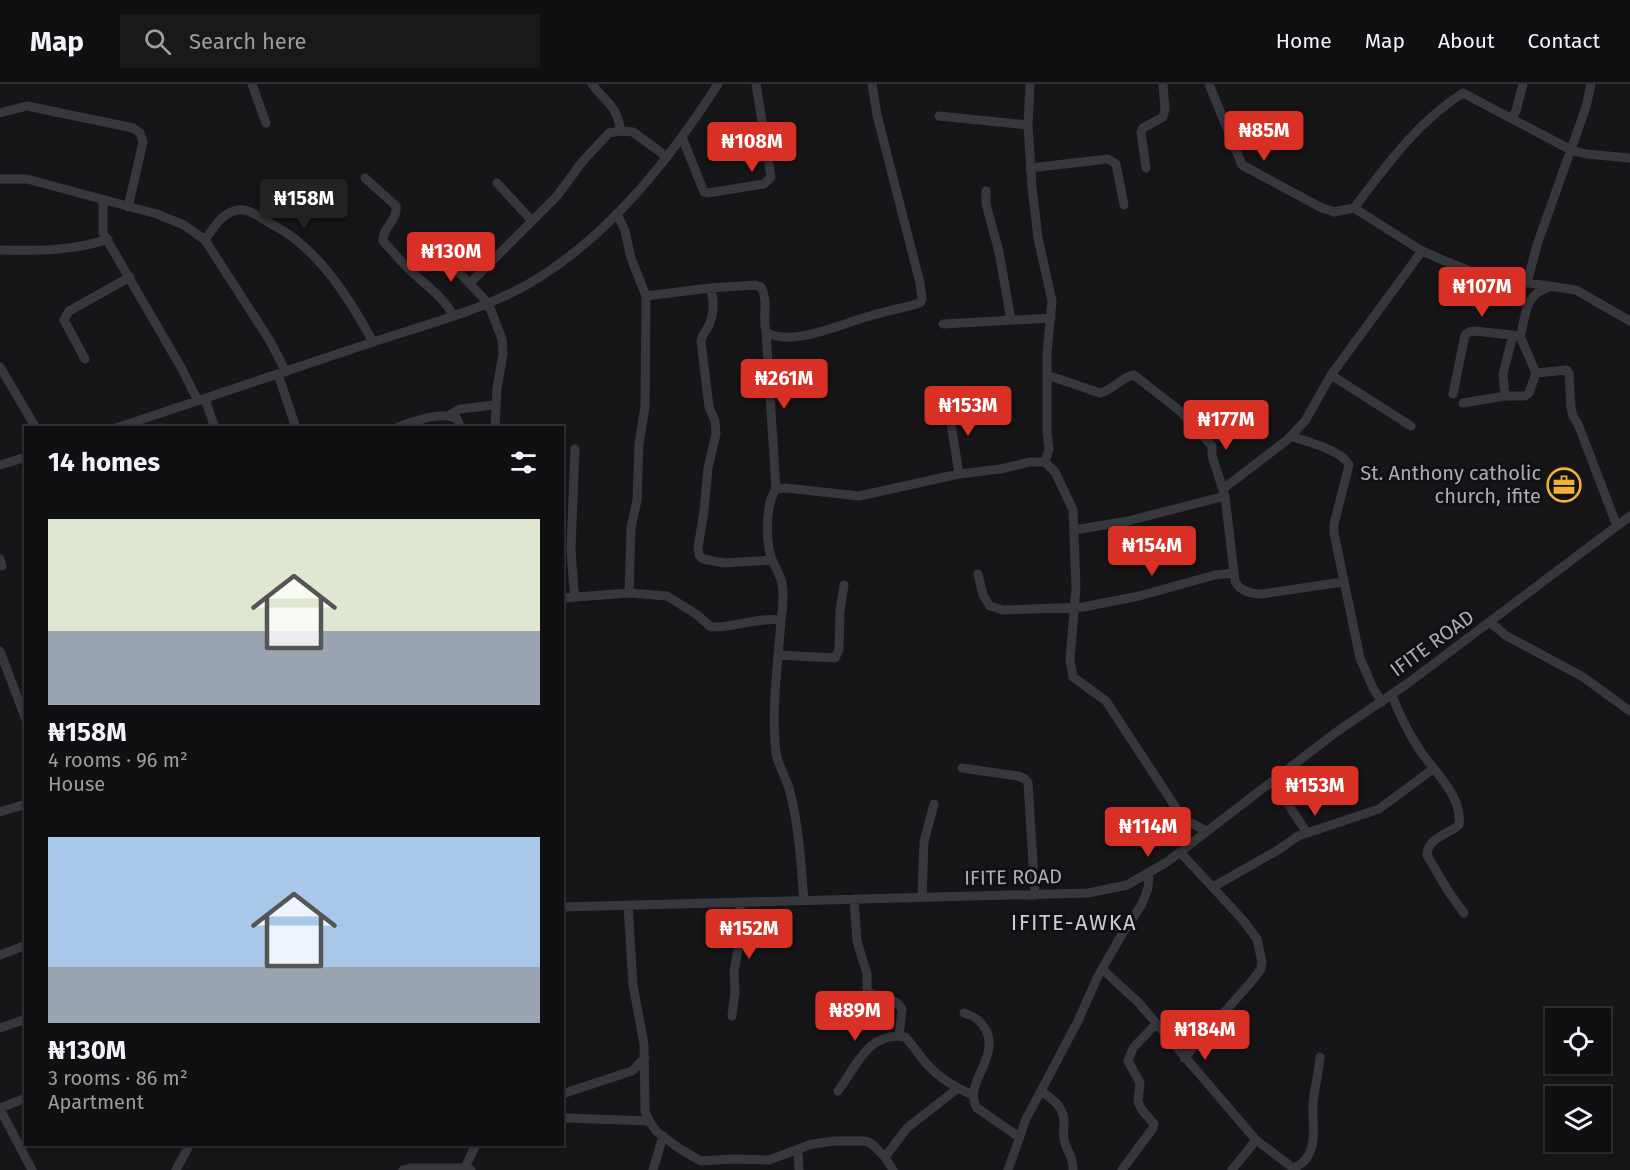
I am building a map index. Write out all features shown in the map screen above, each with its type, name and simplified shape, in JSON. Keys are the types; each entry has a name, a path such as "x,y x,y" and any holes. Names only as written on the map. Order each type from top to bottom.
{"street":[{"path":"252,84 266,123"},
{"path":"592,84 614,108 621,131"},
{"path":"122,426 515,292 579,249 617,213 667,157 718,84"},
{"path":"682,137 704,192 769,182 771,177 756,84"},
{"path":"766,332 782,337 799,336 920,303 922,299 877,115 872,84"},
{"path":"1030,84 1028,125 1030,168 1038,237 1052,301 1047,375 1049,449 1045,462"},
{"path":"1146,168 1141,132 1143,128 1163,117 1165,109 1162,84"},
{"path":"1209,84 1242,165 1320,207 1334,212 1354,208 1398,151 1422,126 1463,93 1571,150 1630,158"},
{"path":"1512,118 1523,84"},
{"path":"1527,283 1537,245 1586,107 1591,84"},
{"path":"0,113 27,106 133,128 140,134 143,142 128,207"},
{"path":"939,117 1028,125"},
{"path":"470,284 557,196 597,144 609,133 633,132 667,157"},
{"path":"1030,168 1108,159 1116,164 1124,205"},
{"path":"365,178 396,206 396,214 384,232 383,241 412,273 436,292 453,315"},
{"path":"0,179 27,179 157,214 184,225 205,240 270,341 282,373 295,426"},
{"path":"497,183 532,221"},
{"path":"986,191 986,204 999,252 1011,320"},
{"path":"103,201 103,232 202,400 214,426"},
{"path":"1354,208 1422,251 1482,276 1576,290 1630,321"},
{"path":"205,240 220,220 233,211 242,209 256,214 294,239 321,263 360,318 373,342"},
{"path":"617,213 646,296 644,352 646,389 639,444 637,500 631,528 629,593"},
{"path":"0,250 66,247 108,239"},
{"path":"433,244 488,303 502,339 502,370 495,405 495,426"},
{"path":"1074,530 1138,518 1224,492 1291,436 1305,421 1332,375 1422,251"},
{"path":"85,359 64,320 65,316 69,311 130,277"},
{"path":"646,296 755,285 761,287 765,294 764,323 776,489 771,495 768,514 772,560 782,584 784,606 778,655 776,756 785,773 790,794 801,852 804,901"},
{"path":"1504,396 1503,374 1525,312 1532,298 1540,290 1555,286"},
{"path":"710,288 713,294 712,317 701,341 709,407 716,434 708,468 699,555 713,562 734,564 772,560"},
{"path":"943,324 1051,318"},
{"path":"1453,394 1465,335 1475,331 1516,336"},
{"path":"1463,403 1504,396 1526,396 1529,393 1536,372 1516,336"},
{"path":"0,367 35,426"},
{"path":"1536,372 1567,370 1569,373 1573,416 1617,526"},
{"path":"1047,375 1100,393 1128,376 1134,375 1180,411 1209,441 1224,492 1234,573 1236,585 1240,588 1255,594 1343,582"},
{"path":"1332,375 1411,426"},
{"path":"448,416 460,409 495,405"},
{"path":"948,405 959,474"},
{"path":"402,426 426,418 448,416 458,419 460,426"},
{"path":"1291,436 1335,452 1346,459 1349,465 1334,524 1334,533 1360,658 1382,702"},
{"path":"574,449 567,548 577,597"},
{"path":"0,465 24,458"},
{"path":"776,489 786,488 859,496 959,474 1030,462 1045,462 1055,472 1073,510 1076,587 1070,660 1073,677 1106,701 1173,801 1179,814 1185,820 1207,831"},
{"name":"IFITE ROAD","path":"564,907 1088,893 1127,885 1149,874 1180,852 1335,733 1392,695 1630,516"},
{"path":"978,574 983,595 990,606 997,609 1045,610 1073,608 1139,596 1191,581 1234,573"},
{"path":"778,655 835,658 839,650 840,611 844,585"},
{"path":"564,598 629,593 667,596 696,614 711,627 722,628 744,621 781,620"},
{"path":"1490,622 1505,635 1583,677 1630,711"},
{"path":"0,651 3,668 24,715"},
{"path":"1392,695 1407,729 1454,798 1460,815 1459,825 1432,842 1427,855 1464,913"},
{"path":"962,768 1018,776 1028,783 1035,894"},
{"path":"1213,888 1307,833 1322,830 1379,809 1433,769"},
{"path":"1273,781 1307,833"},
{"path":"922,896 924,842 934,804"},
{"path":"0,812 24,805"},
{"path":"1180,852 1242,918 1257,939 1262,955 1261,969 1207,1035 1184,1058"},
{"path":"1008,1170 1019,1137 1102,969 1142,904 1148,888 1149,874"},
{"path":"854,899 857,941 867,974 867,990 871,994 890,999 902,1009 899,1036"},
{"path":"732,1016 735,992 734,972 740,937 740,902"},
{"path":"628,904 633,985 645,1058 645,1111 657,1132 694,1159 701,1161 769,1160 813,1144 834,1141 866,1141 885,1157 892,1170"},
{"path":"0,955 24,946"},
{"path":"1102,969 1138,1002 1256,1140 1295,1169 1303,1164 1313,1142 1314,1094 1319,1078 1320,1057"},
{"path":"964,1013 982,1022 988,1034 990,1046 973,1095 973,1102 977,1108 1019,1137"},
{"path":"0,1029 24,1019"},
{"path":"1122,1170 1154,1124 1138,1102 1140,1083 1128,1061 1133,1048 1156,1024"},
{"path":"838,1091 862,1054 873,1044 888,1036 899,1036 905,1037 928,1065 958,1089 973,1095"},
{"path":"564,1093 626,1074 645,1058"},
{"path":"885,1157 907,1128 958,1089"},
{"path":"1041,1091 1053,1099 1062,1110 1064,1138 1074,1164 1073,1170"},
{"path":"24,1099 0,1108 32,1170"},
{"path":"567,1118 649,1121"},
{"path":"653,1170 663,1136"},
{"path":"1232,1170 1256,1140"},
{"path":"176,1170 189,1146"},
{"path":"403,1170 406,1168 466,1169 475,1146"},
{"path":"798,1150 799,1170"},
{"path":"730,1170 733,1159"}],"place":[{"name":"St. Anthony catholic church, ifite","path":"1564,485"}],"district":[{"name":"IFITE-AWKA","path":"1074,922"}]}
